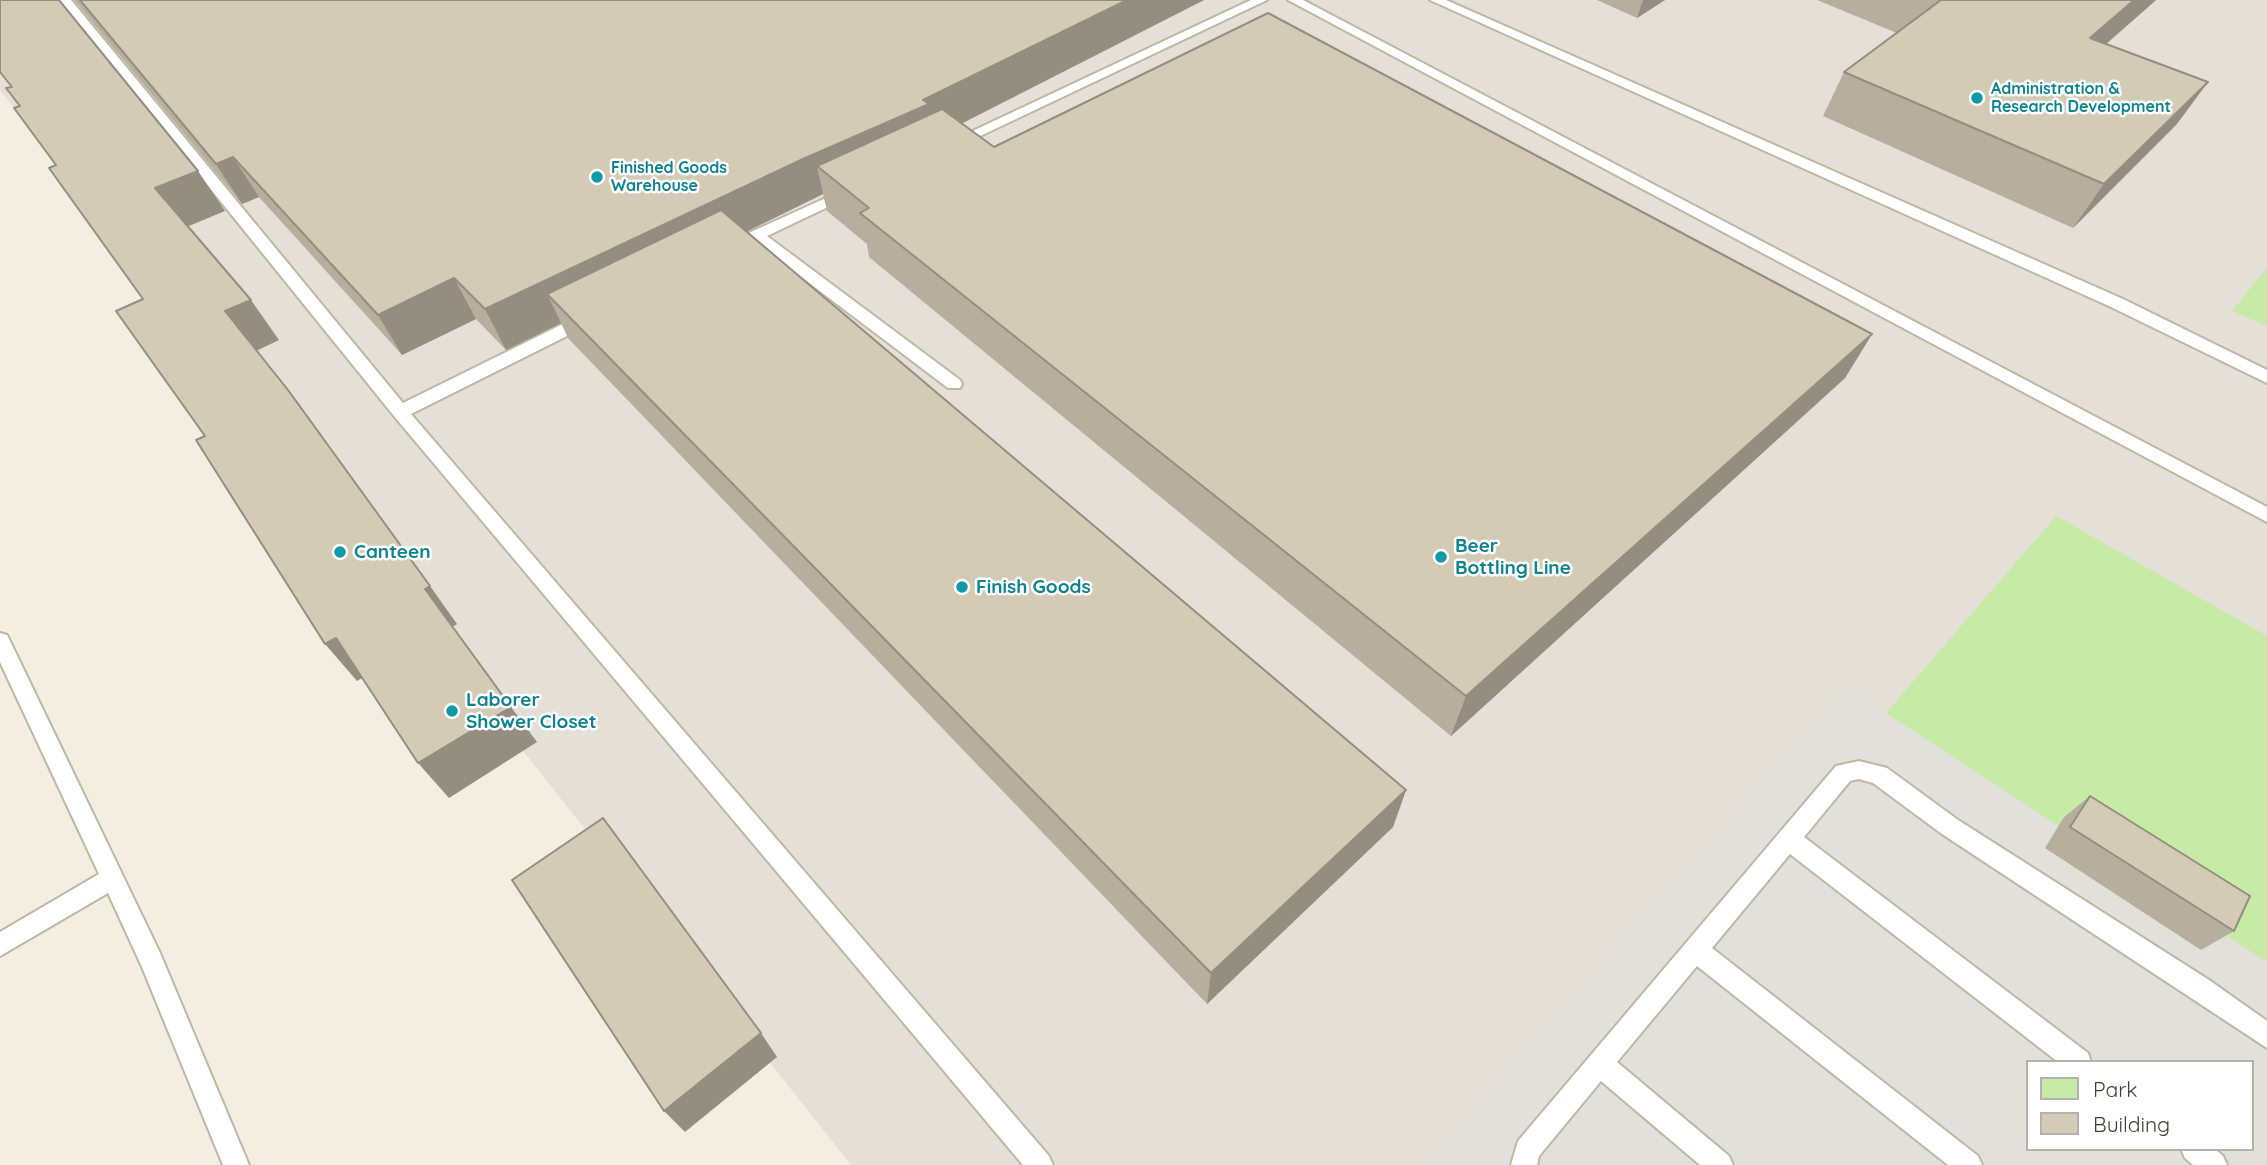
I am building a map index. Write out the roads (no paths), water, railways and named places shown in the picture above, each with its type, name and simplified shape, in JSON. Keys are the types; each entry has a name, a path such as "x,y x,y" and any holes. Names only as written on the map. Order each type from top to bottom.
{"lane":[{"path":"64,0 400,412 1040,1165"},
{"path":"933,153 1261,0"},
{"path":"1294,0 2267,515"},
{"path":"1436,0 2117,303 2267,377"},
{"path":"720,253 857,188"},
{"path":"757,235 954,384"},
{"path":"400,412 597,314"},
{"path":"0,642 152,961 236,1165"},
{"path":"1524,1165 1527,1150 1844,773 1859,770 1879,775 1950,827 2200,988 2267,1036"},
{"path":"1790,840 2077,1060"},
{"path":"0,945 112,878"},
{"path":"1696,950 1969,1165"},
{"path":"1600,1064 1720,1165"},
{"path":"2196,1151 2214,1165"}],"place":[{"name":"Administration & Research Development","path":"1977,98"},
{"name":"Finished Goods Warehouse","path":"597,177"},
{"name":"Canteen","path":"340,552"},
{"name":"Beer Bottling Line","path":"1441,557"},
{"name":"Finish Goods","path":"962,587"},
{"name":"Laborer Shower Closet","path":"452,711"}]}
